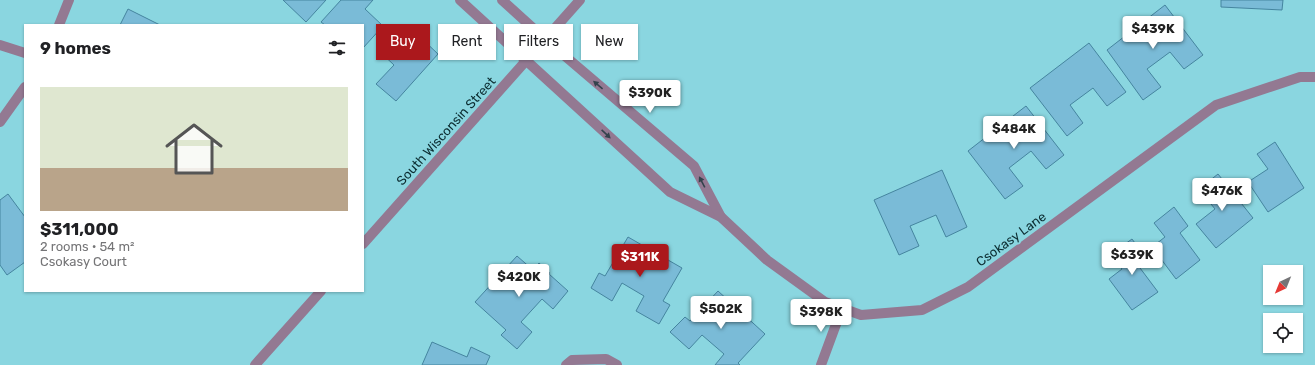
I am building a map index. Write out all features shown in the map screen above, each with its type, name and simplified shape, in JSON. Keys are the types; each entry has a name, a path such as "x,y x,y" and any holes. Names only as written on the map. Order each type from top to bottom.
{"street":[{"path":"59,24 69,0"},
{"name":"Csokasy Lane","path":"460,0 504,40"},
{"name":"Csokasy Lane","path":"502,0 528,24"},
{"name":"South Wisconsin Street","path":"558,24 580,0"},
{"path":"0,46 24,53"},
{"name":"Csokasy Lane","path":"526,60 670,192 721,217 767,260 825,302 861,315 922,310 968,287 1216,105 1300,77 1315,77"},
{"name":"South Wisconsin Street","path":"364,243 526,60"},
{"name":"Csokasy Lane","path":"570,60 694,166 721,217"},
{"path":"0,122 24,88"},
{"path":"255,365 320,292"},
{"path":"821,365 842,308"},
{"path":"566,365 572,360 606,358 616,365"}],"building":[{"path":"283,0 326,0 306,22"},
{"path":"341,0 373,0 365,9 381,24 376,24 376,34 364,47 364,24 324,24 321,22"},
{"path":"1221,0 1283,0 1282,10 1221,7"},
{"path":"1165,5 1203,55 1184,69 1170,52 1147,69 1161,87 1143,100 1107,50"},
{"path":"128,9 158,24 120,24"},
{"path":"1089,43 1126,92 1107,106 1093,88 1070,105 1083,123 1067,136 1030,88"},
{"path":"430,46 438,54 396,101 376,84 394,65 389,60 430,60"},
{"path":"1026,106 1064,155 1046,169 1031,151 1009,168 1023,186 1005,199 968,151"},
{"path":"1275,142 1304,188 1268,212 1248,182 1268,169 1257,154"},
{"path":"942,170 967,227 946,237 936,215 910,226 919,246 899,255 874,200"},
{"path":"1218,174 1253,218 1216,248 1196,224 1215,209 1199,189"},
{"path":"8,194 24,216 24,263 7,275 0,265 0,200"},
{"path":"1174,207 1188,226 1180,233 1200,260 1176,279 1152,247 1165,237 1154,223"},
{"path":"628,237 682,268 663,301 670,305 659,324 636,311 644,296 622,283 612,301 591,288 599,273 605,276"},
{"path":"1132,239 1146,258 1137,264 1158,292 1132,310 1109,279 1122,269 1111,254"},
{"path":"517,256 533,270 539,263 568,291 553,309 542,299 521,322 532,332 517,349 501,335 506,330 475,302"},
{"path":"718,291 765,334 738,363 740,365 715,365 724,354 702,335 689,349 670,332 685,317 690,321"},
{"path":"432,342 467,357 471,347 490,356 486,365 422,365"}]}
